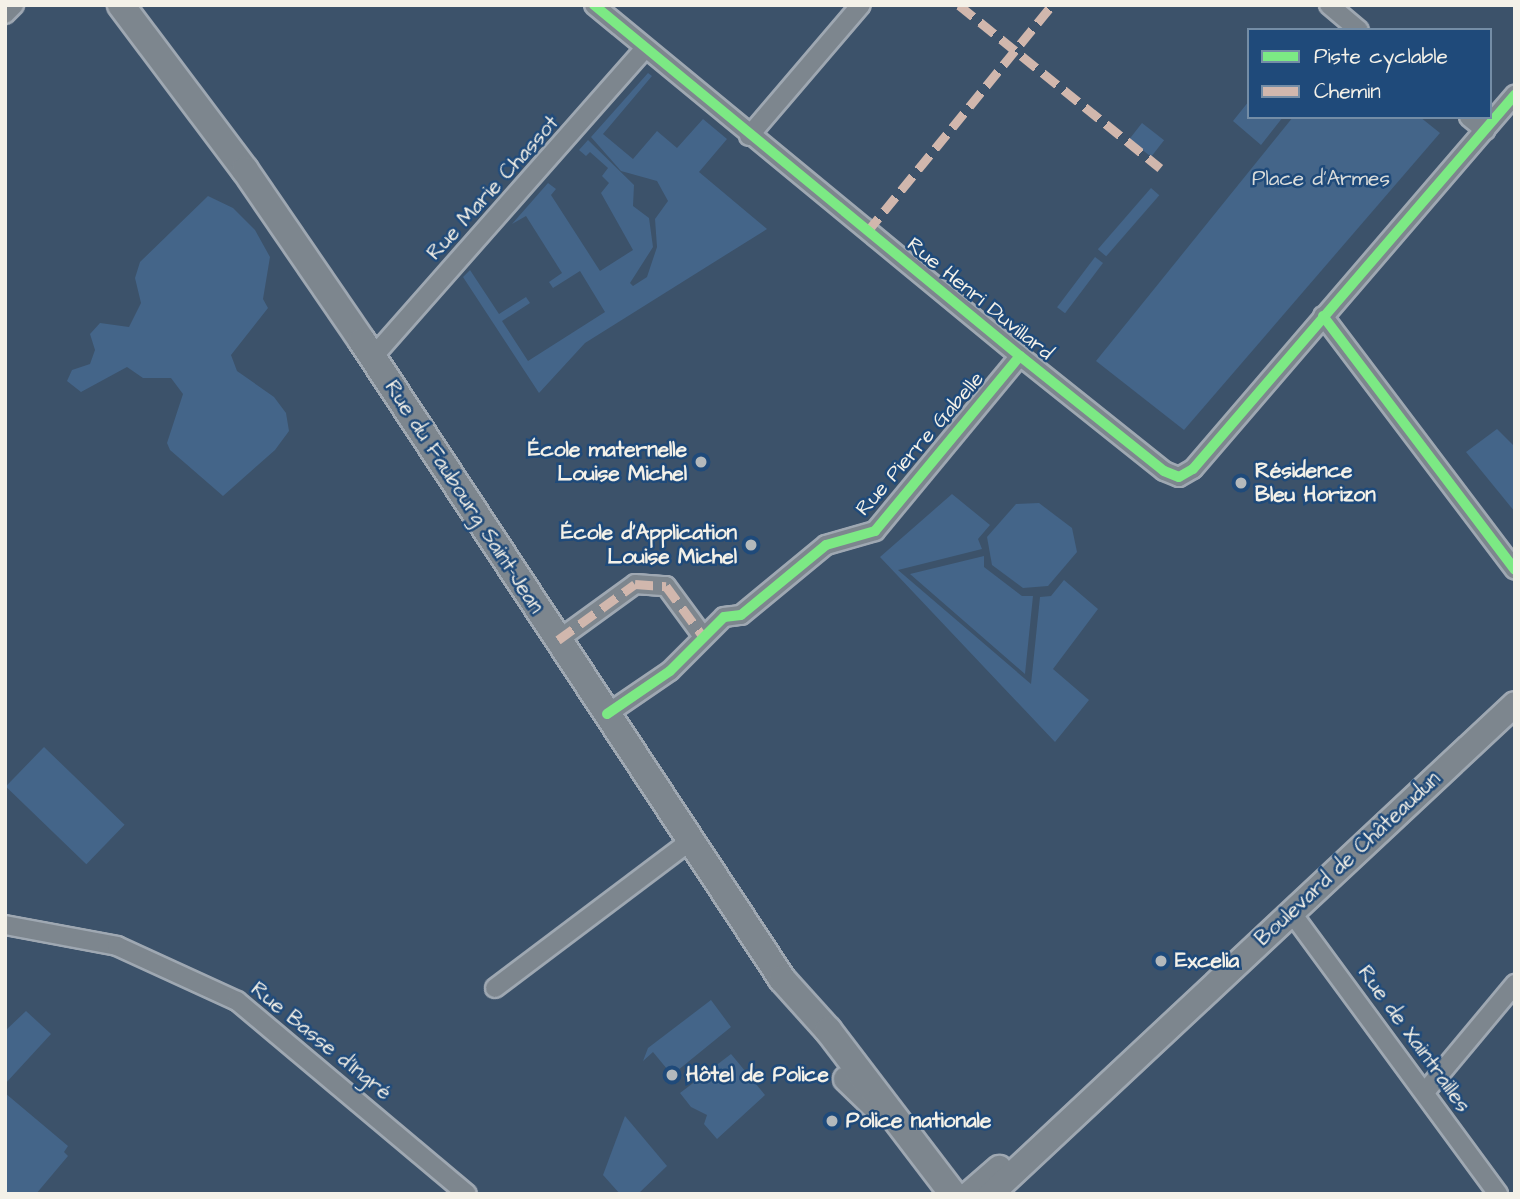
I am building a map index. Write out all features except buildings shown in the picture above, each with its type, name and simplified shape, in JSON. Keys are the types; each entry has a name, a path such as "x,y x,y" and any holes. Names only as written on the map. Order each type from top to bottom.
{"main road":[{"name":"Rue du Faubourg Saint-Jean","path":"121,5 245,170 372,358 690,842 796,998 818,1043 846,1079 952,1193"},
{"name":"Boulevard de Châteaudun","path":"991,1194 1117,1072 1515,704"},
{"name":"Rue du Faubourg Saint-Jean","path":"796,998 828,1031 952,1193"},
{"name":"Boulevard de Châteaudun","path":"952,1193 1103,1074 1117,1072"},
{"path":"980,1194 1117,1072"}],"street":[{"path":"5,14 14,5"},
{"name":"Rue Henri Duvillard","path":"594,5 749,135 1164,471 1179,477 1193,469 1324,316"},
{"path":"749,135 862,5"},
{"path":"1329,5 1357,28"},
{"name":"Rue Marie Chassot","path":"372,358 645,48"},
{"path":"1515,94 1324,316 1515,570"},
{"path":"1471,119 1485,130"},
{"name":"Rue Pierre Gabelle","path":"607,714 670,671 702,635 724,617 741,615 826,545 876,531 1020,356"},
{"path":"556,638 635,584 666,586 702,635"},
{"path":"495,988 690,842"},
{"name":"Rue de Xaintrailles","path":"1291,912 1498,1194"},
{"name":"Rue Basse d'Ingré","path":"5,925 117,946 237,1001 268,1031 325,1072 467,1194"},
{"path":"1425,1092 1515,984"}],"green space":[{"path":"648,73 652,76 603,134 633,159 657,131 677,148 703,119 727,139 699,172 767,229 585,343 539,393 463,277 470,270 499,314 526,297 530,303 502,321 528,361 605,312 580,271 553,288 549,282 562,273 526,216 512,224 548,183 556,189 551,195 600,271 633,250 601,193 609,183 602,176 608,168 590,152 586,156 579,150 588,140 634,185 633,206 649,218 653,247 630,283 633,286 647,277 657,247 655,219 668,201 657,181 621,171 591,137"},
{"path":"1247,104 1247,119 1281,119 1261,145 1233,121"},
{"name":"Place d'Armes","path":"1291,119 1422,119 1440,133 1184,430 1096,361"},
{"path":"1142,123 1164,140 1151,157 1129,140"},
{"path":"1151,188 1159,195 1106,256 1098,249"},
{"path":"208,196 233,208 255,230 270,257 263,299 268,308 231,355 237,371 274,397 286,413 289,431 275,450 223,496 170,450 167,443 183,394 171,378 143,378 127,367 81,392 67,381 72,370 90,364 95,350 90,334 100,323 129,327 141,303 135,278 140,262"},
{"path":"1095,257 1103,263 1065,313 1057,307"},
{"path":"1497,429 1515,447 1515,512 1466,452"},
{"path":"952,494 990,525 978,539 982,549 898,570 1031,684 1040,597 1051,596 1064,580 1098,609 1053,669 1089,700 1055,742 880,557"},
{"path":"1039,503 1072,528 1077,552 1048,586 1023,588 992,565 987,537 1016,504"},
{"path":"984,556 984,567 1022,596 1033,596 1025,674 910,574"},
{"path":"44,747 125,825 86,864 6,787"},
{"path":"711,1000 731,1027 672,1075 653,1052 643,1061 648,1048"},
{"path":"26,1011 51,1034 5,1084 5,1031"},
{"path":"731,1054 765,1095 717,1139 704,1124 707,1115 691,1107 680,1093"},
{"path":"5,1093 68,1146 64,1152 68,1156 36,1194 5,1194"},
{"path":"625,1116 667,1166 638,1194 620,1194 603,1175"}],"marked path":[{"path":"959,5 1160,168"},
{"path":"867,232 1052,5"},
{"path":"558,640 635,584 666,586 702,635"}],"cycle path":[{"path":"594,5 1020,356 1164,471 1179,477 1193,469 1515,94"},
{"path":"1323,316 1515,570"},
{"path":"607,714 670,671 724,617 741,615 826,545 875,531 1020,356"}],"place":[{"name":"École maternelle Louise Michel","path":"701,462"},
{"name":"Résidence Bleu Horizon","path":"1241,483"},
{"name":"École d'Application Louise Michel","path":"751,545"},
{"name":"Excelia","path":"1161,961"},
{"name":"Hôtel de Police","path":"672,1075"},
{"name":"Police nationale","path":"832,1121"}]}
